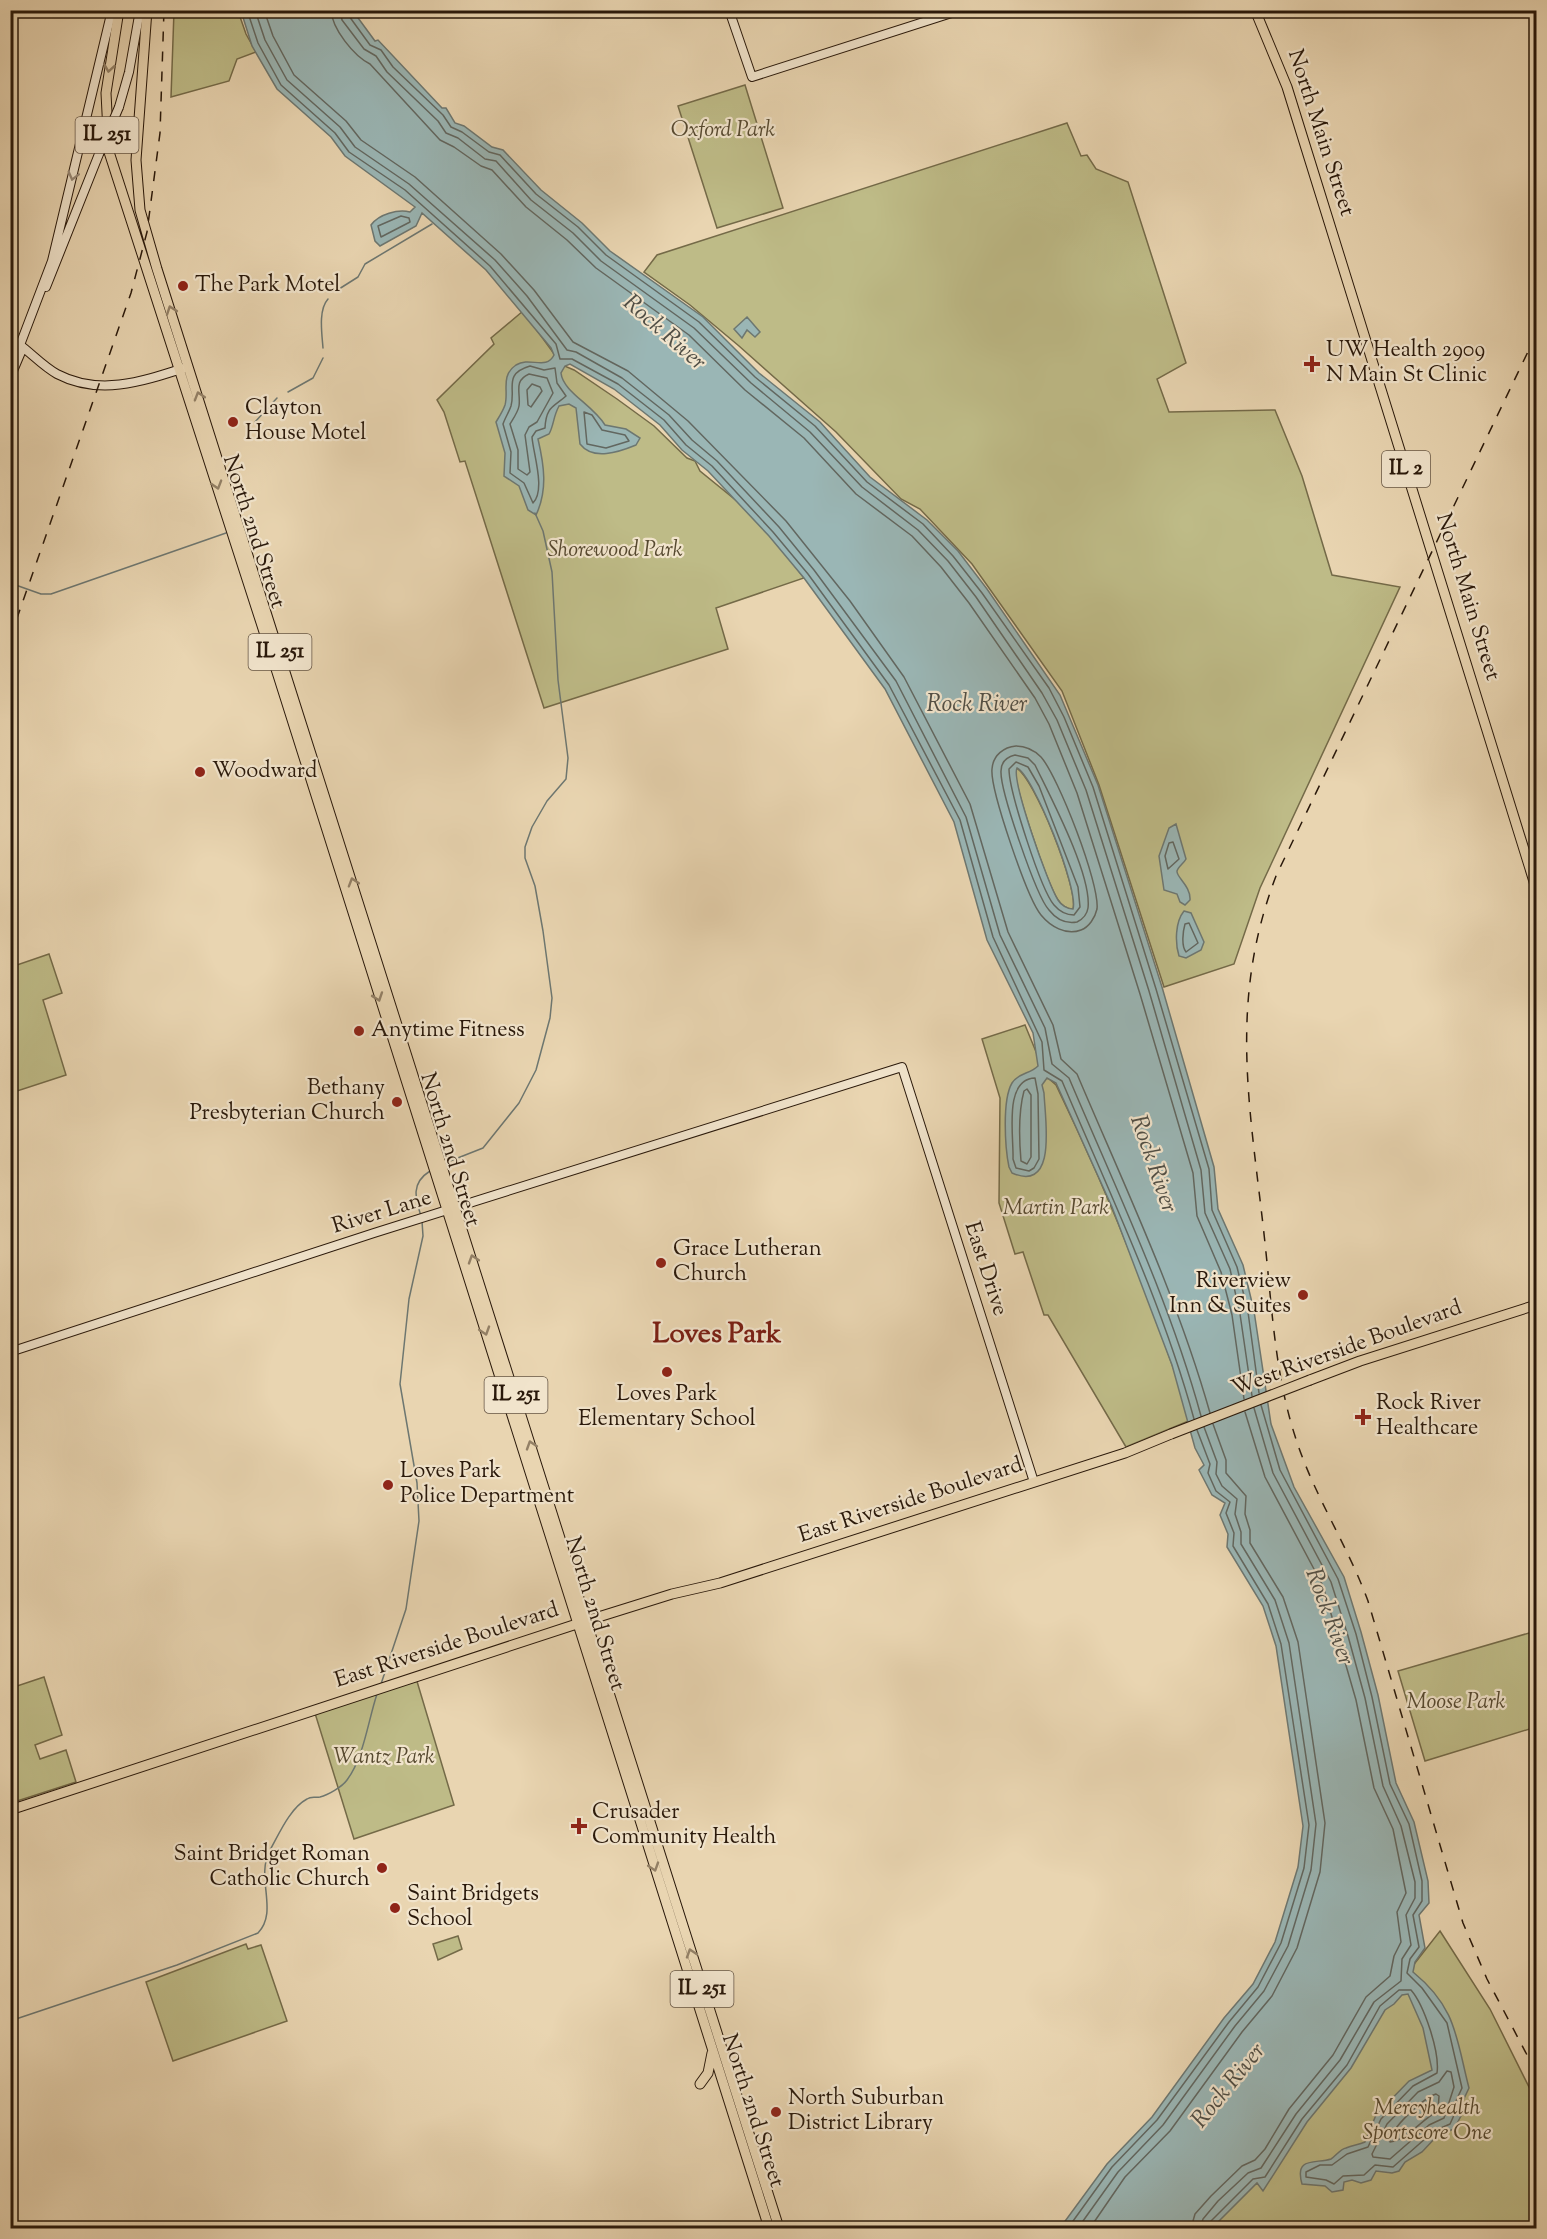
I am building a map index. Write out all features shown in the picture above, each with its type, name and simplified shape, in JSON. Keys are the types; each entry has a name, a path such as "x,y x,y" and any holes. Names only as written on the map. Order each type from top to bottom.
{"main road":[{"name":"North 2nd Street","path":"119,10 106,93 109,152 185,368"},
{"name":"North 2nd Street","path":"147,10 136,160 137,190 185,368 452,1210 588,1620 779,2229"},
{"name":"North Main Street","path":"1255,10 1287,87 1533,867 1536,888"},
{"name":"North 2nd Street","path":"452,1210 576,1624 769,2229"},
{"name":"West Riverside Boulevard","path":"1171,1434 1310,1380 1536,1305"},
{"name":"East Riverside Boulevard","path":"10,1810 387,1688 588,1620 672,1594 720,1583 1125,1453 1171,1434"},
{"path":"603,1708 613,1705"},
{"path":"699,2084 708,2073 712,2048"}],"street":[{"path":"10,360 20,345 51,261 112,10"},
{"path":"29,320 52,275 119,107 129,72 140,10"},
{"path":"729,10 752,77 961,10"},
{"path":"20,345 55,373 80,383 105,387 145,380 185,368"},
{"path":"10,378 21,352 20,345"},
{"name":"River Lane","path":"10,1352 416,1220 902,1067"},
{"name":"East Drive","path":"902,1067 1034,1482"}],"green space":[{"path":"174,11 238,11 246,34 256,52 237,59 229,81 171,97"},
{"name":"Oxford Park","path":"745,85 783,208 717,228 678,106"},
{"path":"1067,123 1081,156 1087,155 1096,169 1128,182 1186,363 1157,379 1169,412 1275,410 1302,476 1332,575 1400,587 1260,888 1234,964 1164,987 1099,785 1062,691 972,564 920,509 901,499 836,432 690,305 644,272 657,255"},
{"name":"Shorewood Park","path":"523,311 562,365 574,370 617,399 654,426 687,458 695,461 700,471 759,519 804,578 716,608 728,649 544,708 465,461 460,462 444,412 437,400 494,344 491,338"},
{"path":"1016,768 1033,791 1054,834 1069,880 1073,909 1062,905 1053,890 1024,811"},
{"path":"49,954 62,993 43,1000 66,1075 11,1093 11,967"},
{"name":"Martin Park","path":"1025,1025 1046,1076 1056,1085 1112,1209 1146,1292 1191,1420 1126,1447 1048,1315 1044,1315 1023,1252 1015,1254 999,1203 1000,1098 982,1039"},
{"name":"Moose Park","path":"1536,1631 1536,1727 1425,1761 1398,1671"},
{"path":"44,1677 62,1735 35,1745 40,1759 66,1750 76,1782 11,1803 11,1688"},
{"name":"Wantz Park","path":"416,1678 454,1805 354,1839 314,1710"},
{"name":"Mercyhealth Sportscore One","path":"1440,1931 1490,2009 1536,2101 1536,2228 1208,2228"},
{"path":"458,1936 462,1949 438,1960 433,1944"},
{"path":"246,1944 248,1949 261,1945 287,2021 173,2061 146,1982"}],"water":[{"name":"Rock River","path":"241,11 353,11 375,41 378,40 442,108 446,108 455,123 464,126 492,147 503,150 541,190 582,223 610,251 703,317 759,373 820,422 870,477 927,520 958,551 987,589 1060,695 1098,785 1162,987 1214,1167 1218,1209 1243,1265 1254,1311 1271,1424 1294,1487 1344,1577 1378,1695 1396,1783 1414,1822 1428,1881 1429,1903 1419,1915 1425,1948 1415,1962 1413,1972 1428,1985 1447,2011 1457,2039 1469,2088 1461,2105 1462,2114 1454,2129 1437,2136 1422,2152 1405,2162 1399,2171 1392,2173 1376,2171 1371,2180 1361,2183 1352,2180 1344,2182 1343,2190 1332,2192 1325,2186 1302,2184 1300,2175 1304,2165 1331,2159 1344,2149 1365,2142 1376,2115 1409,2081 1432,2070 1423,2028 1408,1994 1402,1995 1385,2010 1351,2068 1307,2122 1263,2191 1257,2183 1212,2228 1060,2228 1107,2164 1152,2117 1224,2018 1253,1984 1275,1942 1298,1867 1303,1826 1276,1646 1263,1606 1227,1547 1228,1534 1220,1515 1225,1503 1212,1495 1199,1470 1204,1465 1195,1448 1172,1365 1112,1207 1056,1083 1047,1078 1042,1085 1046,1135 1043,1163 1037,1173 1027,1176 1012,1173 1009,1167 1006,1148 1007,1101 1012,1083 1038,1066 1033,1033 987,940 954,822 885,689 804,578 769,536 708,471 682,450 660,425 614,389 570,364 565,366 561,373 563,380 573,393 605,425 626,429 640,438 636,445 622,450 606,454 592,452 580,444 576,408 569,404 559,406 549,434 538,439 543,468 542,496 536,515 528,510 519,486 504,476 505,453 496,422 505,405 507,379 511,369 521,363 542,363 551,360 554,355 551,348 486,270 422,213 416,226 380,246 375,241 371,225 374,221 389,213 410,212 415,207 345,156 331,137 277,89 252,46","holes":["1017,768 1025,776 1054,834 1069,880 1073,909 1064,906 1058,900 1039,855 1019,791"]},
{"path":"747,317 760,332 755,337 747,330 742,338 734,329"},
{"path":"1176,824 1186,859 1177,873 1190,895 1190,900 1185,905 1180,902 1177,894 1164,890 1159,856 1169,828"},
{"path":"1184,911 1191,913 1204,942 1201,950 1186,958 1179,956 1176,939 1177,927"}],"waterway":[{"path":"339,289 358,277 365,264 432,224"},
{"path":"323,348 322,316 328,299"},
{"path":"288,392 313,378 323,358"},
{"path":"255,422 277,398"},
{"path":"445,1163 483,1148 519,1103 536,1070 550,1018 552,998 543,931 535,886 525,858 525,847 532,827 547,801 566,779 568,758 558,680 552,572 543,531 535,513"},
{"path":"10,583 41,594 51,594 226,533"},
{"path":"421,1216 416,1191 420,1181 430,1171"},
{"path":"381,1684 406,1609 419,1521 417,1483 400,1384 409,1299 423,1236 422,1221"},
{"path":"10,2021 177,1965 258,1933 267,1915 265,1872 270,1850 286,1822 301,1803 309,1798 331,1793 347,1780 362,1750 377,1694"}],"railway":[{"path":"10,638 131,293 147,232 160,133 164,10"},
{"path":"1536,335 1276,876 1261,923 1252,969 1247,1014 1249,1103 1275,1341 1288,1413 1302,1457 1368,1601 1463,1923 1487,1979 1536,2072"}],"place":[{"name":"The Park Motel","path":"183,286"},
{"name":"UW Health 2909 N Main St Clinic","path":"1312,364"},
{"name":"Clayton House Motel","path":"233,422"},
{"name":"Woodward","path":"200,772"},
{"name":"Anytime Fitness","path":"359,1031"},
{"name":"Bethany Presbyterian Church","path":"397,1102"},
{"name":"Grace Lutheran Church","path":"661,1263"},
{"name":"Riverview Inn & Suites","path":"1303,1295"},
{"name":"Loves Park Elementary School","path":"667,1372"},
{"name":"Rock River Healthcare","path":"1363,1417"},
{"name":"Loves Park Police Department","path":"388,1485"},
{"name":"Crusader Community Health","path":"579,1826"},
{"name":"Saint Bridget Roman Catholic Church","path":"382,1868"},
{"name":"Saint Bridgets School","path":"395,1908"},
{"name":"North Suburban District Library","path":"776,2112"}],"district":[{"name":"Loves Park","path":"717,1335"}]}
